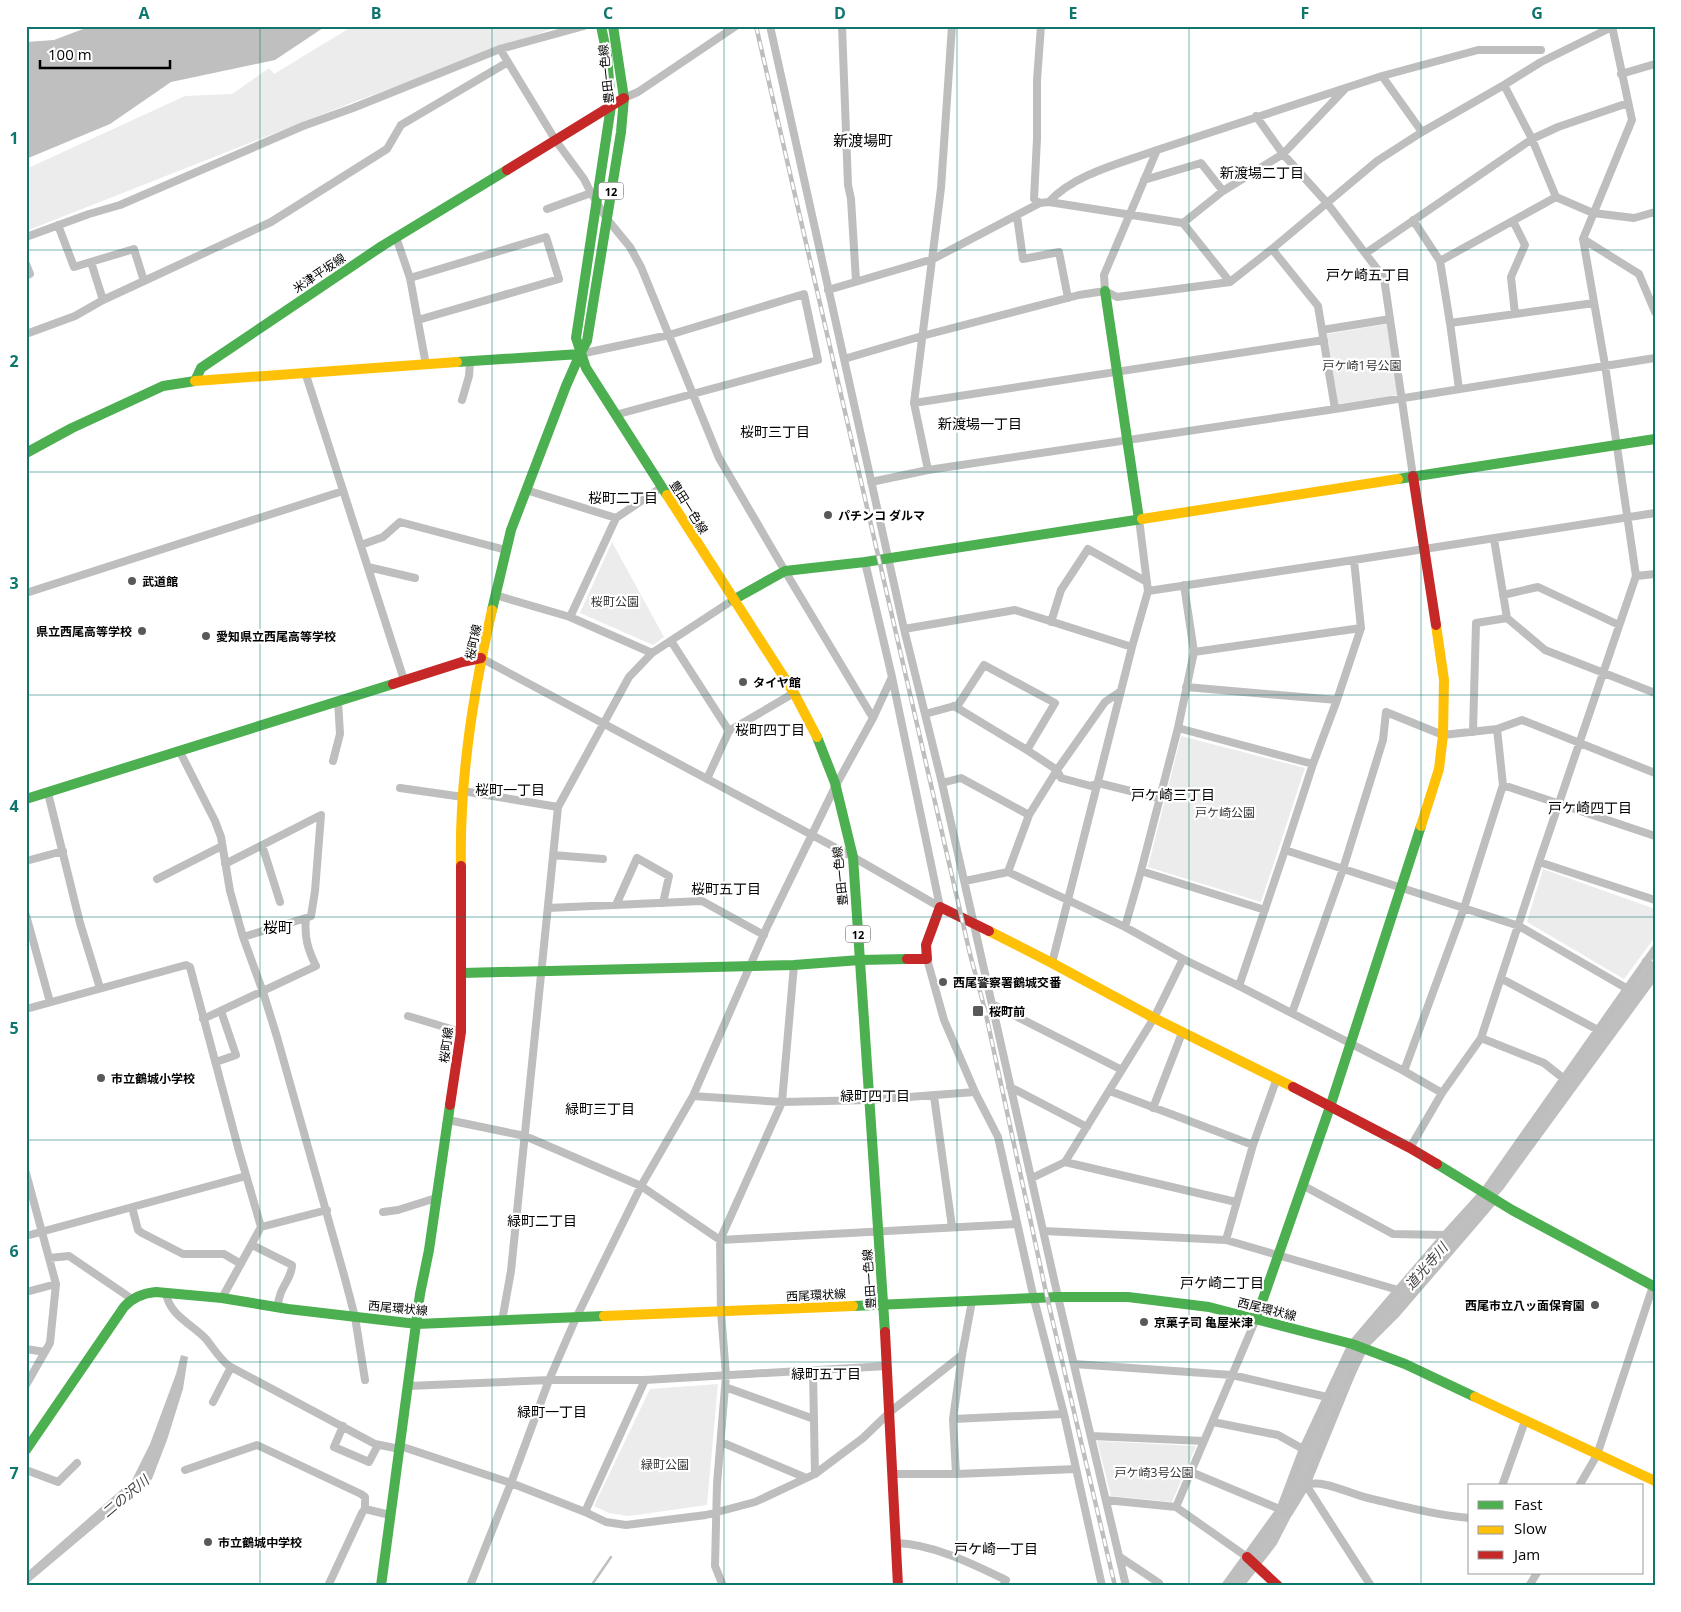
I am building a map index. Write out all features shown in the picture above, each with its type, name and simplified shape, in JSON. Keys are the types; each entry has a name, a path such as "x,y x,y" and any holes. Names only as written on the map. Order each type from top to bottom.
{"street":[{"path":"26,237 120,205 303,126 500,49 584,26"},
{"name":"豊田一色線","path":"601,26 609,69 611,106 576,338 580,354 586,368 794,693 810,722 827,760 853,857 890,1412 898,1586"},
{"name":"豊田一色線","path":"580,354 587,341 621,132 624,98 613,26"},
{"path":"624,98 638,92 736,26"},
{"path":"770,26 904,629 965,881 1010,1088 1126,1586"},
{"path":"842,26 848,185 851,199 856,281"},
{"path":"928,470 914,403 941,188 952,26"},
{"path":"1041,26 1037,80 1034,199 1045,203 1183,223 1230,282"},
{"path":"844,359 922,336 1068,298 1105,291 1117,296 1230,282 1272,250 1377,161 1422,132 1541,62 1613,27 1632,120 1583,238 1636,576 1481,1038 1442,1093 1410,1148"},
{"path":"500,49 556,141 584,178 607,219 630,247 641,267 719,458 873,718"},
{"path":"828,290 933,259 1045,203 1057,193 1084,177 1256,116 1382,76 1478,50 1540,50"},
{"path":"26,334 75,316 103,300 272,222 387,149 401,126 508,62"},
{"path":"1622,74 1655,64"},
{"path":"1382,76 1422,132"},
{"path":"1504,85 1532,139 1556,198 1593,213 1634,218 1655,212"},
{"path":"1183,223 1223,191 1283,154 1345,88"},
{"name":"米津平坂線","path":"195,381 201,368 396,237 624,98"},
{"path":"1366,253 1532,139 1558,127 1628,103"},
{"path":"1176,1507 1214,1422 1256,1319 1330,1107 1439,769 1443,735 1444,680 1384,278 1327,202 1283,154 1256,116"},
{"path":"1052,962 1148,591 1104,275 1157,150"},
{"path":"1144,180 1201,163 1223,191"},
{"path":"547,209 591,193"},
{"path":"1440,260 1556,198"},
{"path":"1016,216 1023,259 1059,252 1068,298"},
{"path":"1413,220 1440,260 1459,389"},
{"path":"1513,221 1525,245 1511,277 1515,314"},
{"path":"58,225 74,267 134,249 144,281"},
{"path":"410,278 546,236 559,279 418,320"},
{"path":"396,237 410,278 426,364"},
{"path":"1583,238 1640,274 1655,312"},
{"path":"1272,250 1318,306 1334,409"},
{"path":"91,262 103,300"},
{"path":"26,264 30,274 26,276"},
{"path":"26,453 72,428 163,386 195,381 305,372 580,354 669,335 804,294 818,360 616,415"},
{"path":"1450,323 1594,303"},
{"path":"1322,330 1390,319"},
{"path":"914,403 1324,340"},
{"name":"桜町線","path":"381,1586 408,1386 461,1032 460,829 481,658 511,530 580,354"},
{"path":"871,482 928,470 1334,409 1655,358"},
{"path":"462,400 469,376 470,362"},
{"path":"305,372 404,680"},
{"path":"502,1321 511,1271 558,807 629,676 652,653 734,600 785,571 865,562 1655,439"},
{"path":"570,617 616,518 662,487"},
{"path":"526,490 616,518"},
{"path":"26,593 343,491"},
{"path":"1148,591 1655,513"},
{"path":"361,545 383,537 400,522 506,550"},
{"path":"1494,539 1507,618 1545,650 1655,693"},
{"path":"1051,622 1061,590 1088,549 1147,582"},
{"path":"1239,986 1286,850 1313,764 1361,628 1354,560"},
{"path":"865,562 892,677 940,907 926,946 927,959 944,1020 975,1092 998,1137 1034,1299 1064,1414 1102,1586"},
{"path":"368,567 415,578"},
{"path":"1636,576 1655,574"},
{"path":"1125,927 1142,871 1178,728 1194,652 1184,585"},
{"path":"1503,595 1538,586 1619,625"},
{"path":"495,595 570,617 652,653"},
{"path":"904,629 1015,610 1132,647"},
{"path":"1473,732 1476,623 1507,618"},
{"path":"1194,652 1361,628"},
{"path":"671,641 729,731"},
{"path":"26,800 404,680 481,658 853,857 940,907 1052,962 1182,1033 1277,1078 1410,1148 1490,1196 1654,1287 1597,1454 1580,1484"},
{"path":"925,714 958,705 984,665 1055,703 1027,750"},
{"path":"470,1586 549,1380 576,1318 641,1186 693,1096 764,936 835,787 873,718 892,677"},
{"path":"1186,687 1337,700"},
{"path":"1008,872 1029,815 1057,770 1105,702 1121,691"},
{"path":"707,779 729,731 794,693"},
{"path":"333,761 340,734 340,708 338,701"},
{"path":"954,706 1057,770 1061,778 1091,786 1098,783 1159,798"},
{"path":"1292,1013 1343,869 1382,740 1386,712 1443,735 1497,729 1522,720 1655,772"},
{"path":"1178,728 1313,764"},
{"path":"1404,1071 1464,908 1503,785 1497,729"},
{"path":"180,752 215,821 222,846 230,891 243,937 263,992 327,1210 355,1317 365,1380"},
{"path":"942,783 961,778 1029,815"},
{"path":"1503,785 1655,836"},
{"path":"400,788 463,794 558,807"},
{"path":"48,793 80,923 100,988"},
{"path":"225,864 321,815 315,891 311,916 243,937"},
{"path":"262,845 280,902"},
{"path":"157,879 222,846"},
{"path":"1286,850 1519,926 1626,988"},
{"path":"26,861 62,851"},
{"path":"553,855 603,859"},
{"path":"616,905 637,858 669,876 663,903"},
{"path":"1539,862 1655,900"},
{"path":"1142,871 1265,910"},
{"path":"965,881 1008,872 1125,927 1183,960 1292,1013 1404,1071 1442,1093"},
{"path":"548,908 702,901 764,936"},
{"path":"26,915 30,949 50,1002"},
{"path":"203,1019 316,966 309,952 306,939 306,918"},
{"path":"1225,1586 1283,1511 1306,1485 1357,1346 1396,1314 1490,1196 1563,1078 1655,949"},
{"path":"462,973 794,965 860,960 927,959"},
{"path":"1032,1178 1065,1162 1154,1018 1183,960"},
{"path":"1646,962 1655,969"},
{"path":"26,1009 186,965 190,966 261,1227 222,1298"},
{"path":"723,1586 715,1566 726,1375 721,1312 720,1240 782,1102 794,965"},
{"path":"1502,979 1598,1030"},
{"path":"992,1004 1122,1070"},
{"path":"216,1062 236,1055 221,1011"},
{"path":"408,1016 461,1032"},
{"path":"1153,1108 1182,1033"},
{"path":"1481,1038 1544,1063 1563,1078"},
{"path":"1226,1240 1253,1145 1277,1078"},
{"path":"1010,1088 1087,1127"},
{"path":"1110,1091 1253,1145"},
{"path":"693,1096 782,1102 869,1100 975,1092"},
{"path":"934,1096 952,1227"},
{"path":"448,1120 525,1136 641,1186 720,1240 1017,1224"},
{"path":"1065,1162 1236,1202"},
{"path":"26,1236 246,1176"},
{"path":"26,1385 50,1343 56,1284 27,1177"},
{"path":"1302,1185 1393,1234 1445,1234"},
{"path":"1283,1511 1303,1449 1327,1397 1357,1346 1398,1290 1445,1234 1490,1196"},
{"path":"383,1212 398,1210 436,1198"},
{"path":"132,1207 138,1230 142,1233 183,1254 224,1254 241,1264"},
{"path":"261,1227 327,1210"},
{"path":"1044,1231 1226,1240 1398,1290"},
{"path":"252,1245 292,1265 292,1271 279,1295 278,1307"},
{"path":"26,1450 124,1307 132,1299 69,1256 50,1258"},
{"path":"26,1292 56,1284"},
{"name":"西尾環状線","path":"132,1299 146,1293 166,1293 222,1298 278,1307 417,1324 1058,1297 1128,1297 1209,1308 1357,1346 1405,1364 1483,1399 1525,1421 1655,1481"},
{"path":"166,1293 168,1303 179,1316 206,1340 220,1359 231,1367 378,1445 400,1448 511,1483 606,1522 626,1525 717,1512 755,1502 804,1477 815,1474 864,1438 890,1412 962,1354"},
{"path":"956,1474 953,1419 972,1301"},
{"path":"26,1349 45,1352"},
{"path":"1074,1364 1232,1375 1327,1397"},
{"path":"408,1386 549,1380 645,1380 887,1366"},
{"path":"213,1402 231,1367"},
{"path":"813,1370 815,1474"},
{"path":"585,1512 645,1380"},
{"path":"725,1388 814,1419"},
{"path":"953,1419 1064,1414"},
{"path":"1503,1484 1525,1421"},
{"path":"1214,1422 1278,1435 1303,1449"},
{"path":"343,1426 334,1447 370,1462 378,1445"},
{"path":"1091,1436 1204,1441"},
{"path":"721,1442 804,1477"},
{"path":"185,1470 257,1444 365,1497 365,1510 328,1586"},
{"path":"26,1470 58,1482 77,1463"},
{"path":"892,1474 956,1474 1076,1469"},
{"path":"1191,1472 1283,1511"},
{"path":"1306,1485 1314,1482 1365,1498 1449,1516 1468,1518"},
{"path":"1306,1485 1371,1586"},
{"path":"1106,1500 1176,1507 1247,1557 1278,1586"},
{"path":"365,1510 390,1515"},
{"path":"896,1543 907,1544 963,1559 1006,1580 1003,1586"},
{"path":"1120,1557 1160,1585"},
{"path":"1529,1586 1536,1574"}],"green space":[{"path":"353,26 560,26 351,103 26,231 26,169 185,96 232,94 269,68 274,74"},
{"name":"戸ケ崎1号公園","path":"1387,324 1398,395 1338,404 1327,334"},
{"name":"桜町公園","path":"612,542 664,637 653,645 580,613"},
{"name":"戸ケ崎公園","path":"1181,736 1305,768 1261,902 1148,867"},
{"path":"1543,869 1655,909 1655,937 1624,979 1527,922"},
{"name":"緑町公園","path":"718,1384 707,1505 629,1516 609,1513 594,1506 650,1389"},
{"name":"戸ケ崎3号公園","path":"1097,1441 1196,1446 1172,1502 1111,1496"}],"water":[{"path":"91,26 326,26 275,60 171,82 110,124 26,159 26,42 54,40"},
{"name":"二の沢川","path":"181,1355 188,1357 183,1389 152,1479 26,1585 26,1573 132,1480 150,1444 176,1374"}],"waterway":[{"name":"道光寺川","path":"1235,1586 1270,1541 1300,1483 1314,1444 1367,1333 1497,1185 1655,969"},
{"path":"591,1586 611,1557"}],"railway":[{"path":"756,26 970,954 985,1010 1047,1297 1115,1586"}],"traffic: fast":[{"path":"601,26 607,55 611,106 576,338 586,368 667,495"},
{"path":"580,354 587,341 621,132 624,98 613,26"},
{"path":"26,453 72,428 163,386 195,381 201,368 382,246 507,170"},
{"path":"1105,291 1139,519"},
{"path":"457,362 580,354 511,530 492,610"},
{"path":"1398,479 1655,439"},
{"path":"733,600 785,571 865,562 1142,519"},
{"path":"26,799 393,684"},
{"path":"817,737 835,783 853,857 885,1332"},
{"path":"1256,1319 1330,1107 1421,826"},
{"path":"462,973 794,965 907,959"},
{"path":"381,1586 420,1294 429,1250 450,1105"},
{"path":"1437,1164 1512,1210 1655,1287"},
{"path":"26,1450 124,1307 138,1296 147,1293 156,1292 222,1298 288,1309 417,1324 604,1316"},
{"path":"853,1306 1058,1297 1128,1297 1209,1307 1352,1344 1405,1364 1475,1397"}],"traffic: slow":[{"path":"195,381 457,362"},
{"path":"1142,519 1398,479"},
{"path":"667,495 794,693 817,737"},
{"path":"461,866 462,801 465,769 473,705 492,610"},
{"path":"1421,826 1439,769 1443,735 1444,680 1436,625"},
{"path":"989,931 1154,1018 1293,1087"},
{"path":"604,1316 853,1306"},
{"path":"1475,1397 1655,1481"}],"traffic: jam":[{"path":"507,170 624,98"},
{"path":"1413,476 1436,625"},
{"path":"393,684 462,662 481,658"},
{"path":"450,1105 461,1032 461,866"},
{"path":"907,959 927,959 926,945 940,907 989,931"},
{"path":"1293,1087 1437,1164"},
{"path":"885,1332 898,1586"},
{"path":"1247,1557 1278,1586"}],"place":[{"name":"パチンコ ダルマ","path":"828,515"},
{"name":"武道館","path":"132,581"},
{"name":"県立西尾高等学校","path":"142,631"},
{"name":"愛知県立西尾高等学校","path":"206,636"},
{"name":"タイヤ館","path":"743,682"},
{"name":"西尾警察署鶴城交番","path":"943,982"},
{"name":"桜町前","path":"978,1011"},
{"name":"市立鶴城小学校","path":"101,1078"},
{"name":"西尾市立八ッ面保育園","path":"1595,1305"},
{"name":"京菓子司 亀屋米津","path":"1144,1322"},
{"name":"市立鶴城中学校","path":"208,1542"}],"district":[{"name":"新渡場町","path":"863,140"},
{"name":"新渡場二丁目","path":"1262,172"},
{"name":"戸ケ崎五丁目","path":"1368,274"},
{"name":"新渡場一丁目","path":"980,423"},
{"name":"桜町三丁目","path":"775,431"},
{"name":"桜町二丁目","path":"623,497"},
{"name":"桜町四丁目","path":"770,729"},
{"name":"桜町一丁目","path":"510,789"},
{"name":"戸ケ崎三丁目","path":"1173,794"},
{"name":"戸ケ崎四丁目","path":"1590,807"},
{"name":"桜町五丁目","path":"726,888"},
{"name":"桜町","path":"278,927"},
{"name":"緑町四丁目","path":"875,1095"},
{"name":"緑町三丁目","path":"600,1108"},
{"name":"緑町二丁目","path":"542,1220"},
{"name":"戸ケ崎二丁目","path":"1222,1282"},
{"name":"緑町五丁目","path":"826,1373"},
{"name":"緑町一丁目","path":"552,1411"},
{"name":"戸ケ崎一丁目","path":"996,1548"}]}
